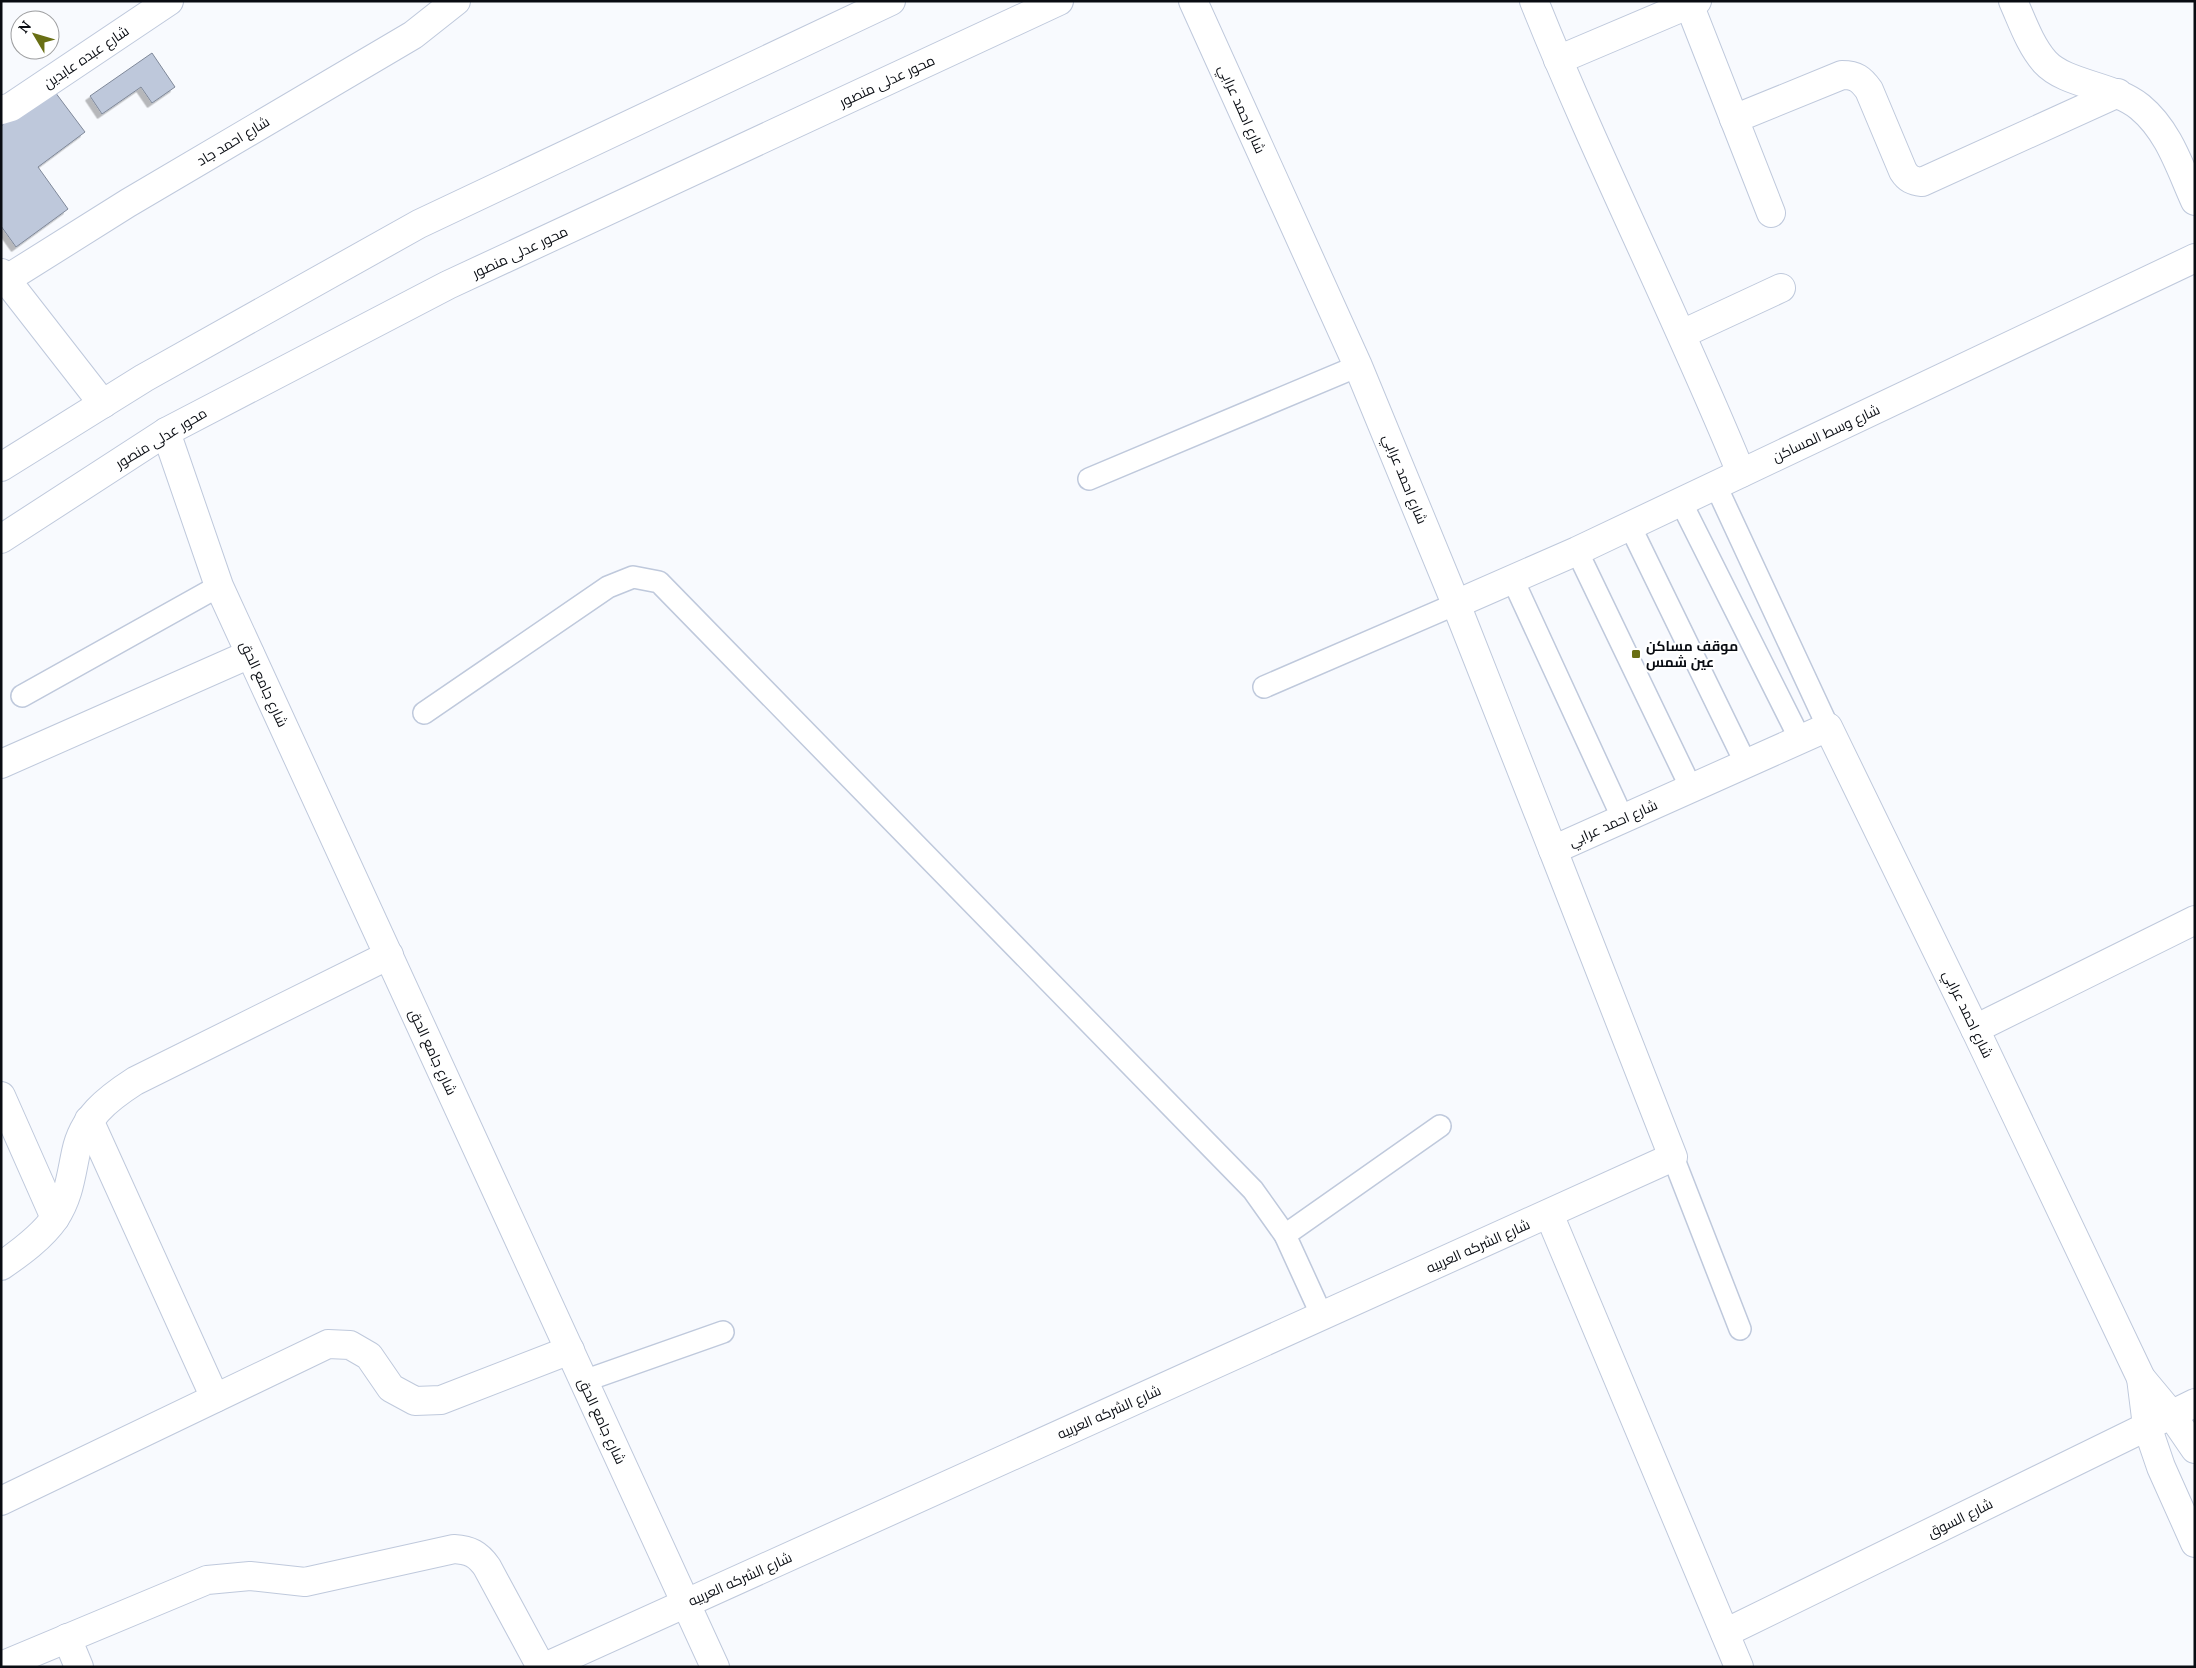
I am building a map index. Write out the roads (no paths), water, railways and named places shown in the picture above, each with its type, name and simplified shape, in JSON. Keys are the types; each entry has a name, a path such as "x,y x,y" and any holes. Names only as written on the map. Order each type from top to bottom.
{"street":[{"name":"شارع عبده عابدين","path":"1,110 10,107 169,1"},
{"name":"شارع احمد جاد","path":"4,276 413,35 456,1"},
{"path":"1,467 144,378 314,281 419,224 891,1"},
{"name":"محور عدلى منصور","path":"1,539 166,432 448,286 1059,1"},
{"name":"شارع احمد عرابي","path":"1193,1 1358,366 1456,604 1553,850 1828,727 1976,1029 2141,1378 2171,1414 2195,1449"},
{"path":"1534,1 1558,60 1682,334 1742,473"},
{"path":"2013,1 2038,53 2050,67 2067,76 2118,93 2139,106 2164,133 2195,201"},
{"path":"1558,60 1693,3 1734,119 1771,213"},
{"path":"1734,119 1842,75 1852,75 1861,79 1869,90 1903,171 1907,177 1914,181 1922,182 2118,93"},
{"name":"شارع وسط المساكن","path":"1456,604 1577,551 1716,486 2195,258"},
{"path":"4,276 103,404"},
{"path":"1682,334 1781,288"},
{"name":"شارع جامع الحق","path":"166,432 219,586 715,1667"},
{"path":"1,764 250,654"},
{"path":"1553,850 1673,1157"},
{"path":"1976,1029 2195,920"},
{"path":"1,1266 24,1250 55,1218 70,1186 76,1150 89,1120 109,1097 135,1080 389,955"},
{"path":"1,1096 55,1218"},
{"path":"89,1120 215,1398"},
{"name":"شارع الشركه العربيه","path":"543,1667 1673,1157"},
{"path":"1549,1214 1739,1667"},
{"path":"1,1500 328,1344 350,1345 369,1356 391,1388 415,1401 442,1400 570,1350"},
{"name":"شارع احمد عرابي","path":"2171,1414 2161,1467 2195,1543"},
{"name":"شارع السوق","path":"1726,1634 2171,1414"},
{"path":"1,1666 207,1580 250,1576 305,1582 454,1549 468,1550 479,1556 543,1667"},
{"path":"67,1638 79,1667"}],"lane":[{"path":"1089,479 1358,366"},
{"path":"1716,486 1828,727"},
{"path":"1681,502 1800,739"},
{"path":"1630,526 1746,764"},
{"path":"1577,551 1691,788"},
{"path":"424,713 608,587 633,577 659,582 1253,1190 1285,1235 1322,1316"},
{"path":"1513,580 1623,819"},
{"path":"22,696 219,586"},
{"path":"1264,687 1456,604"},
{"path":"1285,1235 1440,1126"},
{"path":"1673,1157 1740,1329"},
{"path":"584,1381 723,1332"}],"place":[{"name":"موقف مساكن عين شمس","path":"1636,654"}]}
